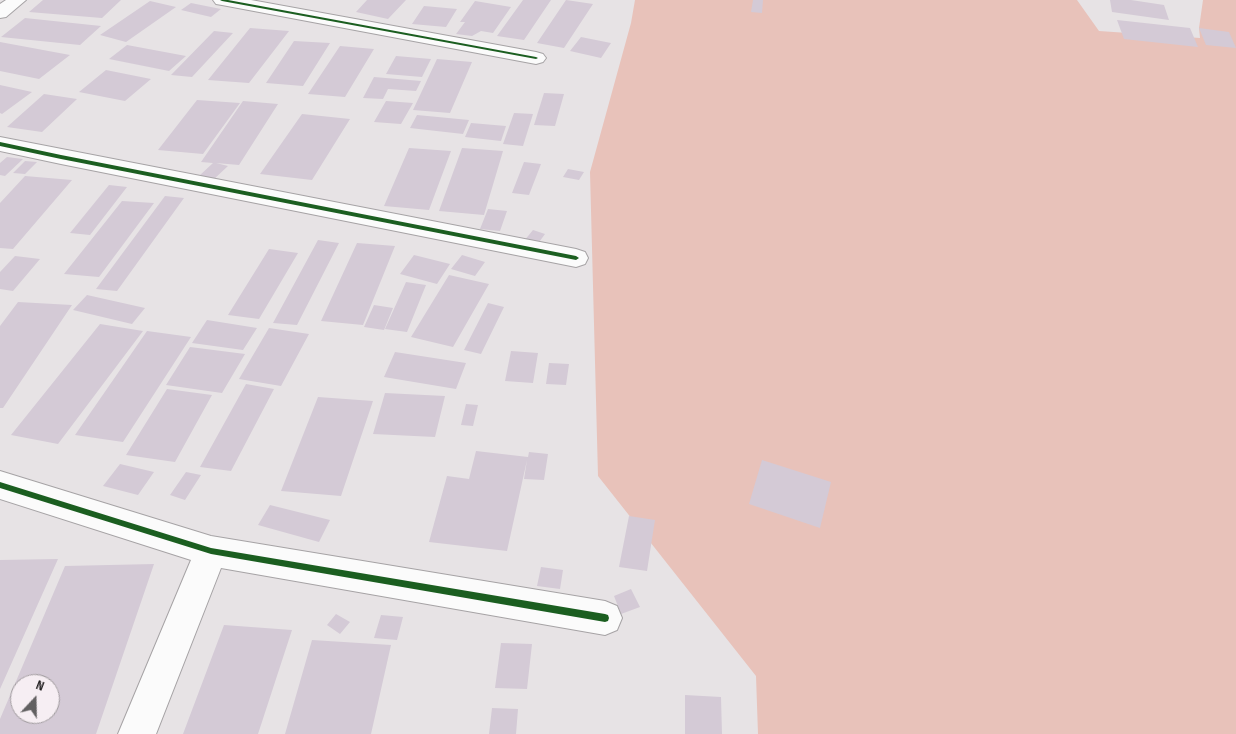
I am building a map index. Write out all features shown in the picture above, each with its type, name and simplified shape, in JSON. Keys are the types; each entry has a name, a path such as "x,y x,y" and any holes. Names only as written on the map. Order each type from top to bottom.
{"street":[{"path":"0,13 18,0"},
{"path":"222,0 536,58"},
{"path":"0,144 576,258"},
{"path":"0,485 210,551 605,618"},
{"path":"137,734 210,551"}],"shaded area":[{"path":"635,0 1077,0 1099,31 1200,38 1199,28 1203,0 1236,0 1236,734 758,734 756,676 598,476 590,172 631,23"}],"building":[{"path":"43,0 121,0 102,18 29,12"},
{"path":"367,0 406,0 388,19 356,12"},
{"path":"523,0 551,0 524,40 497,36"},
{"path":"566,0 593,4 564,48 537,43"},
{"path":"753,0 763,0 762,13 751,12"},
{"path":"1110,0 1131,0 1164,5 1169,20 1112,12"},
{"path":"150,1 176,7 126,42 100,35"},
{"path":"475,1 511,7 493,33 481,31 472,36 456,34 465,22 460,22"},
{"path":"191,3 221,9 211,17 181,10"},
{"path":"424,6 457,9 446,27 412,24"},
{"path":"25,18 101,26 80,45 1,37"},
{"path":"1117,20 1190,28 1198,47 1124,39"},
{"path":"250,28 289,31 249,83 208,80"},
{"path":"1199,28 1229,32 1236,48 1206,45"},
{"path":"214,31 233,33 192,77 171,75"},
{"path":"581,37 611,43 601,58 570,51"},
{"path":"294,41 330,43 303,86 266,83"},
{"path":"0,42 70,55 39,79 0,71"},
{"path":"127,45 186,56 169,71 109,59"},
{"path":"340,46 374,49 345,97 308,94"},
{"path":"396,56 431,59 422,77 386,74"},
{"path":"437,59 472,62 450,113 413,110"},
{"path":"106,70 151,79 125,101 79,92"},
{"path":"374,77 421,81 416,91 388,89 383,99 363,98"},
{"path":"0,85 32,92 2,114 0,113"},
{"path":"544,93 564,94 555,126 534,125"},
{"path":"44,94 77,99 42,132 7,127"},
{"path":"197,100 240,103 203,154 158,150"},
{"path":"243,101 278,104 239,165 216,163 228,166 213,180 199,176 213,163 201,162"},
{"path":"386,101 413,103 401,124 374,122"},
{"path":"514,113 533,114 523,146 503,144"},
{"path":"302,114 350,119 312,180 260,174"},
{"path":"417,115 469,120 463,134 410,128"},
{"path":"471,123 506,126 501,141 465,137"},
{"path":"409,148 451,151 429,210 384,206"},
{"path":"462,148 503,151 484,215 439,211"},
{"path":"7,157 23,159 5,176 0,175 0,163"},
{"path":"25,161 37,162 25,174 13,173"},
{"path":"524,162 541,164 529,195 512,193"},
{"path":"568,169 584,172 579,180 563,177"},
{"path":"25,176 72,180 13,249 0,248 0,203"},
{"path":"109,185 127,187 90,235 70,233"},
{"path":"165,196 184,198 117,291 96,289"},
{"path":"122,201 154,203 99,277 64,274"},
{"path":"488,209 507,211 500,231 480,229"},
{"path":"533,230 545,234 537,245 524,241"},
{"path":"318,240 339,243 297,325 273,323"},
{"path":"357,243 395,246 363,325 321,321"},
{"path":"269,249 298,253 259,319 228,315"},
{"path":"414,255 450,264 437,284 400,274"},
{"path":"462,255 485,262 475,276 451,269"},
{"path":"15,256 40,259 13,291 0,289 0,272"},
{"path":"449,275 489,284 453,347 411,337"},
{"path":"406,282 426,285 407,332 385,329"},
{"path":"87,295 145,308 132,324 73,310"},
{"path":"18,302 72,305 3,408 0,408 0,326"},
{"path":"488,303 504,307 481,354 464,350"},
{"path":"374,305 393,308 384,330 364,327"},
{"path":"207,320 257,328 243,350 192,343"},
{"path":"100,324 143,331 58,444 11,435"},
{"path":"269,328 309,334 281,386 239,379"},
{"path":"147,331 191,337 123,442 75,435"},
{"path":"190,347 245,354 222,393 166,385"},
{"path":"511,351 538,353 533,383 505,381"},
{"path":"395,352 466,363 456,389 384,377"},
{"path":"549,363 569,364 566,385 546,384"},
{"path":"246,384 274,389 231,471 200,467"},
{"path":"167,389 212,395 175,462 126,455"},
{"path":"385,393 445,396 435,437 373,434"},
{"path":"318,397 373,401 341,496 281,491"},
{"path":"466,404 478,405 473,426 461,425"},
{"path":"476,451 528,457 529,452 548,454 544,480 524,479 527,460 507,551 429,542 447,476 469,479"},
{"path":"762,460 831,482 820,528 749,504"},
{"path":"120,464 154,472 138,495 103,486"},
{"path":"186,472 201,475 185,500 170,495"},
{"path":"270,505 330,520 319,542 258,525"},
{"path":"629,516 655,520 647,571 619,567"},
{"path":"58,559 0,689 0,560"},
{"path":"154,564 96,734 0,734 0,719 10,695 10,724 60,724 60,674 19,674 65,566"},
{"path":"541,567 563,570 560,589 537,586"},
{"path":"631,589 640,607 621,614 614,596"},
{"path":"336,614 350,622 340,634 327,625"},
{"path":"381,615 403,617 397,640 374,638"},
{"path":"224,625 292,630 258,734 183,734"},
{"path":"312,640 391,645 371,734 285,734"},
{"path":"501,643 532,644 527,689 495,688"},
{"path":"685,695 721,697 722,734 685,734"},
{"path":"492,708 518,709 516,734 489,734"}],"cycle path":[{"path":"222,0 536,58"},
{"path":"0,144 576,258"},
{"path":"0,485 211,551 605,618"}]}
